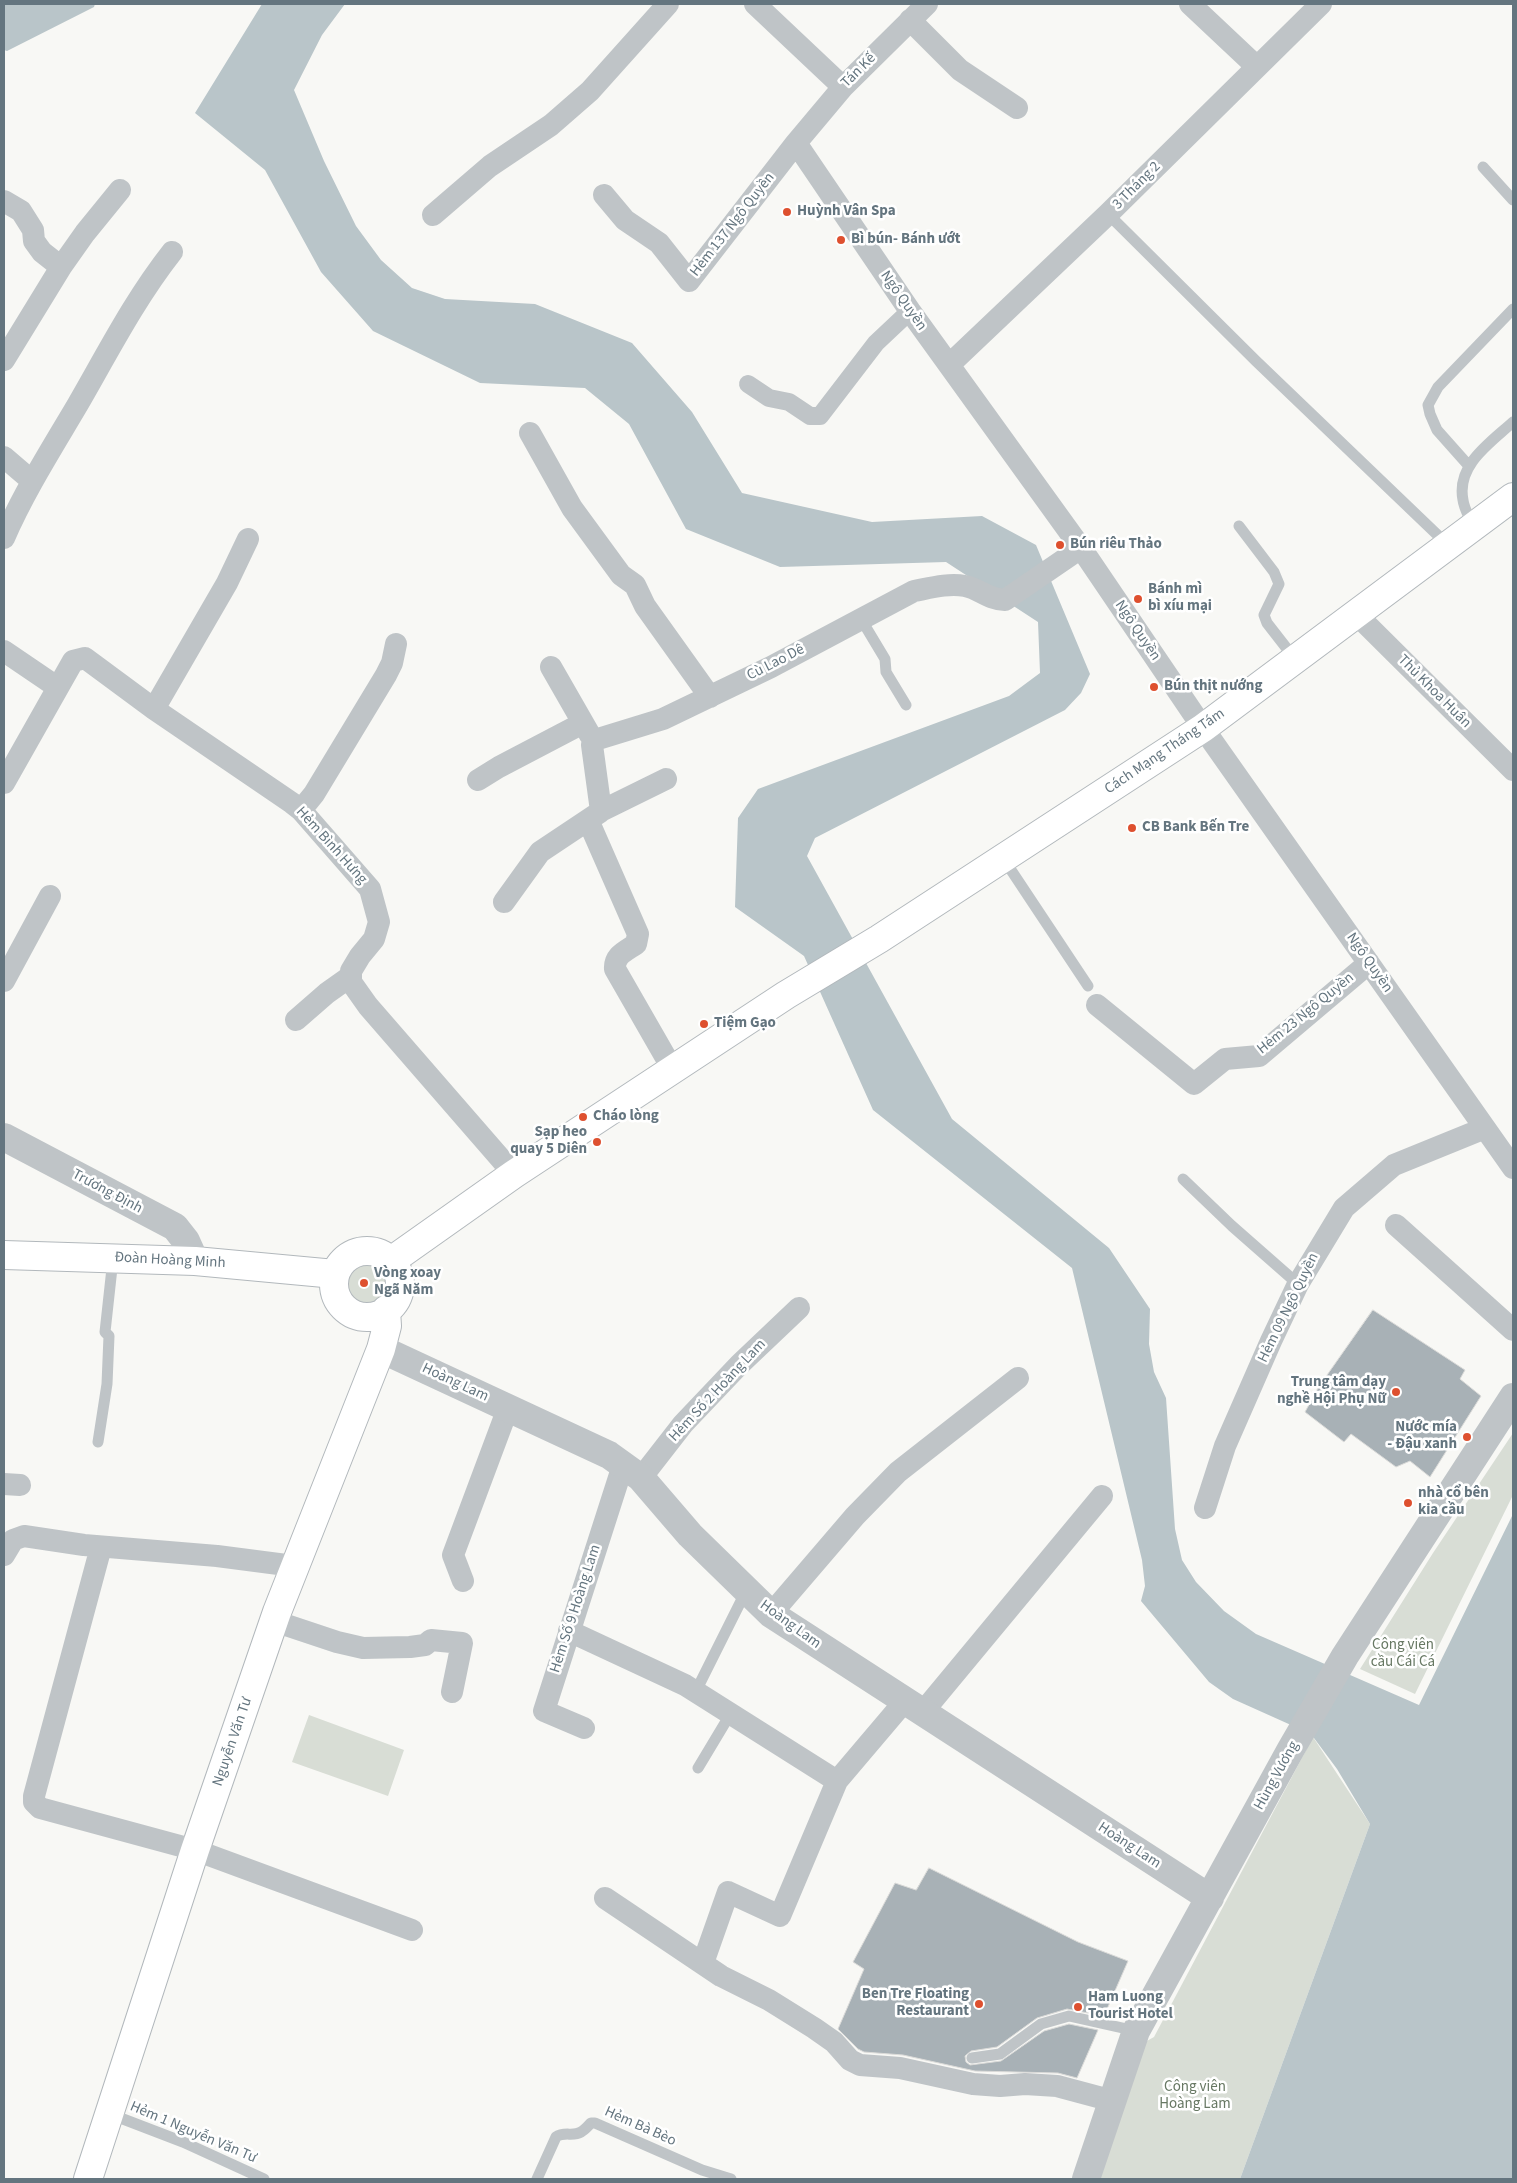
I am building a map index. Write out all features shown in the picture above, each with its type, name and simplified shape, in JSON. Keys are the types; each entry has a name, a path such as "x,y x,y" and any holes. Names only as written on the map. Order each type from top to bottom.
{"main road":[{"name":"Cách Mạng Tháng Tám","path":"673,1070 786,995 879,939 1203,728 1473,526 1512,501"},
{"path":"391,1261 514,1174 673,1070"},
{"path":"360,1251 376,1252 391,1261 397,1270 400,1281 394,1302 377,1315 367,1317 347,1311 335,1294 335,1274 340,1264 349,1256 360,1251"},
{"name":"Đoàn Hoàng Minh","path":"4,1255 195,1261 335,1274"},
{"name":"Nguyễn Văn Tư","path":"88,2179 196,1850 274,1621 294,1566 381,1349 387,1326 386,1310"}],"street":[{"path":"433,215 490,166 551,125 590,91 668,4"},
{"path":"755,4 843,87"},
{"name":"Tán Kế","path":"796,143 843,87 926,4"},
{"path":"1190,4 1257,67"},
{"name":"3 Tháng 2","path":"949,365 1108,214 1321,4"},
{"path":"910,20 960,70 1017,108"},
{"name":"Hẻm 137 Ngô Quyền","path":"604,194 625,220 659,243 689,281 796,143"},
{"name":"Ngô Quyền","path":"796,143 910,311 1081,548 1203,728 1513,1168"},
{"path":"4,360 60,267 120,190"},
{"path":"4,200 21,211 33,230 34,241 42,252 60,267"},
{"path":"4,538 32,481 125,322 150,280 172,252"},
{"path":"748,384 769,398 789,402 810,416 820,416 876,343 910,311"},
{"path":"530,433 572,508 621,575 634,585 645,606 710,697"},
{"path":"4,457 32,481"},
{"path":"154,709 226,583 248,539"},
{"name":"Cù Lao Dê","path":"594,742 663,719 710,697 914,591 942,586 964,586 994,600 1005,600 1081,548"},
{"name":"Thủ Khoa Huân","path":"1355,613 1513,770"},
{"path":"301,810 314,794 382,682 392,663 396,644"},
{"path":"4,651 57,687 4,782"},
{"name":"Hẻm Bình Hưng","path":"57,687 73,661 85,658 154,709 212,747 301,810 370,889 379,922 374,939 360,956 351,971 351,976"},
{"path":"551,666 594,742 592,745 594,815 638,934 636,944 618,956 615,962 616,969 673,1070"},
{"path":"478,780 582,723"},
{"path":"504,902 540,852 594,815 666,779"},
{"path":"4,981 50,896"},
{"name":"Hẻm 23 Ngô Quyền","path":"1092,996 1194,1084 1224,1059 1259,1056 1369,963"},
{"path":"296,1020 327,993 351,976"},
{"path":"351,976 350,982 368,1006 514,1174"},
{"name":"Hẻm 09 Ngô Quyền","path":"1205,1508 1225,1446 1298,1284 1344,1208 1394,1165 1485,1128"},
{"name":"Trương Định","path":"4,1138 175,1228 186,1241 195,1261"},
{"path":"1396,1225 1513,1330"},
{"name":"Hẻm Số 2 Hoàng Lam","path":"632,1472 683,1424 738,1365 799,1308"},
{"name":"Hoàng Lam","path":"381,1349 610,1455 632,1472 690,1535 771,1614 913,1708 1210,1898"},
{"path":"771,1614 855,1516 898,1472 1018,1378"},
{"name":"Hùng Vương","path":"1086,2179 1136,2030 1291,1749 1345,1656 1513,1397"},
{"path":"463,1581 453,1555 508,1408"},
{"name":"Hẻm Số 9 Hoàng Lam","path":"584,1728 544,1711 568,1632 632,1472"},
{"path":"703,1964 728,1892 780,1916 838,1782 913,1708 1102,1496"},
{"path":"4,1555 14,1540 24,1536 101,1547 217,1556 294,1566"},
{"path":"101,1547 36,1786 34,1802 40,1808 196,1850 412,1930"},
{"path":"274,1621 337,1642 363,1648 410,1648 425,1645 431,1640 462,1642 452,1692"},
{"path":"568,1632 696,1691 838,1782"},
{"path":"605,1898 720,1976 769,2000 814,2028 834,2042 850,2060 860,2065 900,2068 973,2084 1057,2086 1113,2101"}],"lane":[{"path":"1483,167 1513,200"},
{"path":"1108,214 1256,362 1448,545"},
{"path":"1469,466 1437,430 1428,405 1438,387 1513,309"},
{"path":"1473,526 1463,500 1464,474 1469,466 1513,422"},
{"path":"1239,526 1274,572 1279,584 1264,615 1294,659"},
{"path":"861,619 885,659 886,672 906,706"},
{"path":"1004,858 1092,996"},
{"path":"1184,1179 1232,1226 1298,1284"},
{"path":"98,1442 107,1384 109,1336 105,1332 113,1258"},
{"path":"696,1691 746,1591"},
{"path":"698,1768 731,1713"},
{"path":"972,2058 1000,2054 1042,2024 1069,2016 1136,2030"},
{"name":"Hẻm 1 Nguyễn Văn Tư","path":"110,2114 183,2142 264,2179"},
{"name":"Hẻm Bà Bèo","path":"537,2179 556,2137 561,2133 576,2134 582,2132 591,2123 595,2123 702,2170 731,2179"}],"green space":[{"path":"367,1261 376,1263 384,1268 389,1276 391,1285 389,1294 384,1302 376,1307 367,1309 358,1307 350,1302 345,1294 343,1285 345,1276 350,1268 358,1263"},
{"name":"Công viên cầu Cái Cá","path":"1513,1433 1513,1495 1415,1694 1360,1669 1433,1553"},
{"path":"309,1715 404,1750 388,1796 292,1762"},
{"name":"Công viên Hoàng Lam","path":"1313,1737 1370,1824 1240,2179 1097,2179 1136,2047 1154,2037"}],"shaded area":[{"path":"4,4 95,4 94,7 7,51 4,50"},
{"path":"262,4 345,4 322,35 294,90 324,161 356,226 381,260 412,288 445,299 535,304 632,343 692,412 742,493 872,522 982,516 1036,545 1090,674 1081,693 1065,710 815,838 807,856 952,1119 1109,1248 1150,1309 1149,1344 1154,1372 1166,1398 1175,1529 1182,1560 1196,1582 1224,1611 1256,1634 1419,1705 1513,1514 1513,2179 1240,2179 1370,1824 1337,1769 1311,1734 1233,1699 1209,1682 1141,1601 1145,1586 1142,1560 1072,1268 873,1110 804,956 735,907 738,818 758,789 1009,696 1040,673 1038,622 946,562 780,567 686,529 629,424 585,388 480,383 373,331 321,272 265,170 195,113"}],"building":[{"name":"Trung tâm dạy nghề Hội Phụ Nữ","path":"1373,1310 1465,1370 1460,1379 1481,1396 1430,1477 1410,1461 1396,1467 1351,1434 1344,1442 1305,1412 1318,1388"},
{"name":"Ben Tre Floating Restaurant","path":"929,1868 1078,1942 1128,1961 1104,2016 1067,2009 1037,2018 997,2047 971,2051 965,2056 966,2062 970,2065 1001,2061 1044,2031 1069,2024 1098,2030 1077,2078 1058,2073 975,2071 903,2055 864,2052 858,2049 838,2029 864,1969 853,1962 895,1883 916,1890"}],"place":[{"name":"Huỳnh Vân Spa","path":"787,212"},
{"name":"Bì bún- Bánh ướt","path":"841,240"},
{"name":"Bún riêu Thảo","path":"1060,545"},
{"name":"Bánh mì bì xíu mại","path":"1138,599"},
{"name":"Bún thịt nướng","path":"1154,687"},
{"name":"CB Bank Bến Tre","path":"1132,828"},
{"name":"Tiệm Gạo","path":"704,1024"},
{"name":"Cháo lòng","path":"583,1117"},
{"name":"Sạp heo quay 5 Diên","path":"597,1142"},
{"name":"Vòng xoay Ngã Năm","path":"364,1283"},
{"name":"Trung tâm dạy nghề Hội Phụ Nữ","path":"1396,1392"},
{"name":"Nước mía - Đậu xanh","path":"1467,1437"},
{"name":"nhà cổ bên kia cầu","path":"1408,1503"},
{"name":"Ben Tre Floating Restaurant","path":"979,2004"},
{"name":"Ham Luong Tourist Hotel","path":"1078,2007"}]}
